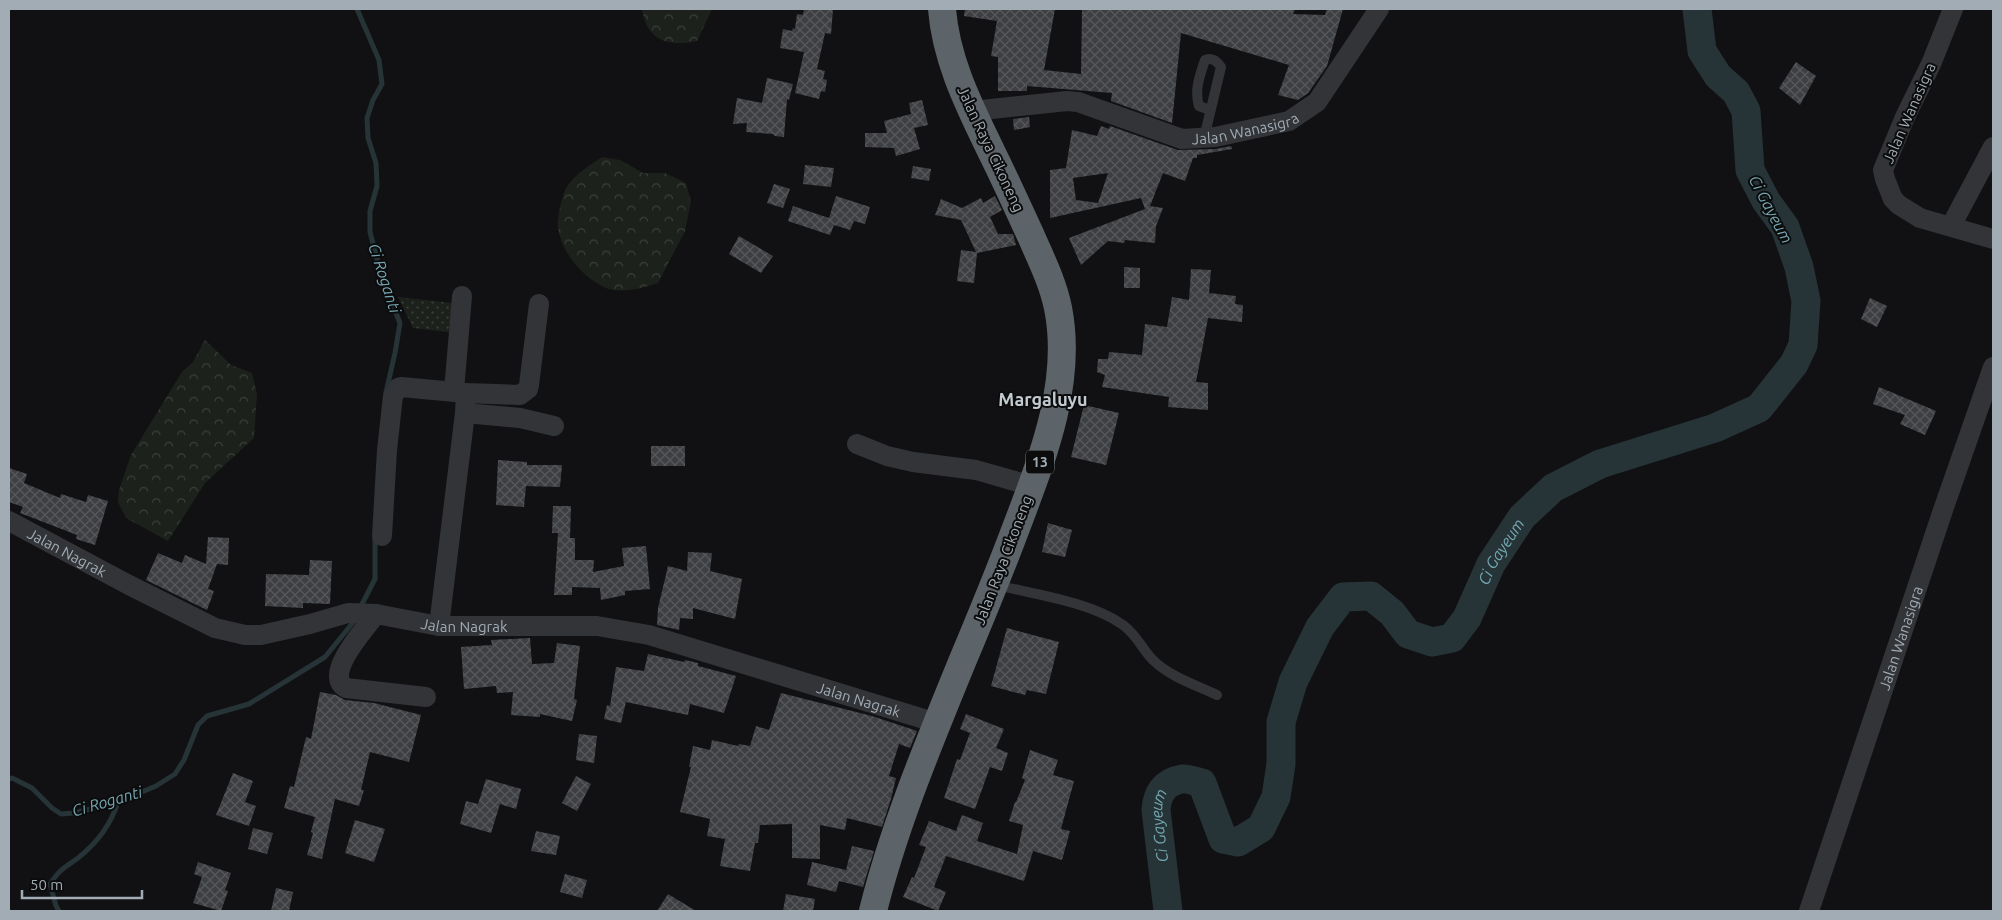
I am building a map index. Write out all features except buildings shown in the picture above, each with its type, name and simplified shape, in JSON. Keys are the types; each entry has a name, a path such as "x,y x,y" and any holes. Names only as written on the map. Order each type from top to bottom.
{"highway":[{"name":"Jalan Raya Cikoneng","path":"873,911 885,864 937,722 995,584 1032,486 1046,444 1058,392 1063,350 1058,308 1042,262 972,110 949,54 942,9"}],"street":[{"name":"Jalan Wanasigra","path":"972,110 1067,101 1078,102 1182,139 1204,138 1289,121 1308,110 1330,86 1379,9"},
{"name":"Jalan Wanasigra","path":"1952,9 1931,64 1905,117 1883,170 1893,199 1920,218 1993,238"},
{"path":"1951,226 1993,147"},
{"path":"439,626 465,413 460,392 462,296"},
{"path":"382,536 387,450 395,391 398,388 406,387 520,395 530,385 539,304"},
{"name":"Jalan Wanasigra","path":"1809,911 1993,367"},
{"path":"520,395 520,418"},
{"path":"465,413 520,418 554,426"},
{"path":"857,444 888,456 913,462 976,470 1032,486"},
{"name":"Jalan Nagrak","path":"9,521 137,589 215,628 229,632 261,635 310,624 345,613 376,614 439,626 597,626 649,634 937,722"},
{"path":"376,614 340,666 338,676 340,682 346,688 426,697"}],"lane":[{"path":"1204,138 1210,110"},
{"path":"995,584 1102,613 1124,626 1137,638 1152,660 1167,672 1217,695"}],"green space":[{"path":"642,9 712,9 697,41 677,43 668,42 654,35 645,20"},
{"path":"602,157 620,160 643,173 665,173 686,183 691,201 685,231 658,283 626,290 606,288 597,284 581,271 568,255 564,246 558,223 564,193 575,177"},
{"path":"398,297 452,303 449,332 413,328"},
{"path":"205,340 231,365 252,373 257,394 254,438 205,483 168,541 126,518 118,502 119,490 131,455 182,372 193,362"}],"waterway":[{"name":"Ci Roganti","path":"357,9 379,60 382,84 373,100 367,118 368,138 376,163 377,186 370,211 370,232 382,278 400,323 386,392"},
{"name":"Ci Gayeum","path":"1168,911 1156,810 1160,794 1170,783 1182,779 1202,783 1223,839 1238,842 1261,828 1276,797 1281,764 1281,722 1293,682 1320,627 1343,597 1371,596 1392,613 1408,634 1432,642 1452,638 1467,618 1491,564 1522,517 1553,488 1600,464 1715,428 1759,408 1794,364 1803,345 1806,301 1799,267 1785,227 1766,201 1750,170 1746,111 1736,92 1718,76 1702,51 1697,9"},
{"name":"Ci Roganti","path":"360,608 375,579 375,538"},
{"name":"Ci Roganti","path":"9,779 12,778 32,788 52,808 61,814 74,813 118,802 156,786 175,774 184,760 198,725 207,716 249,704 325,657 355,620"},
{"path":"59,911 50,884 60,872 85,852 97,839 111,818 118,802"}],"district":[{"name":"Margaluyu","path":"1043,399"}]}
